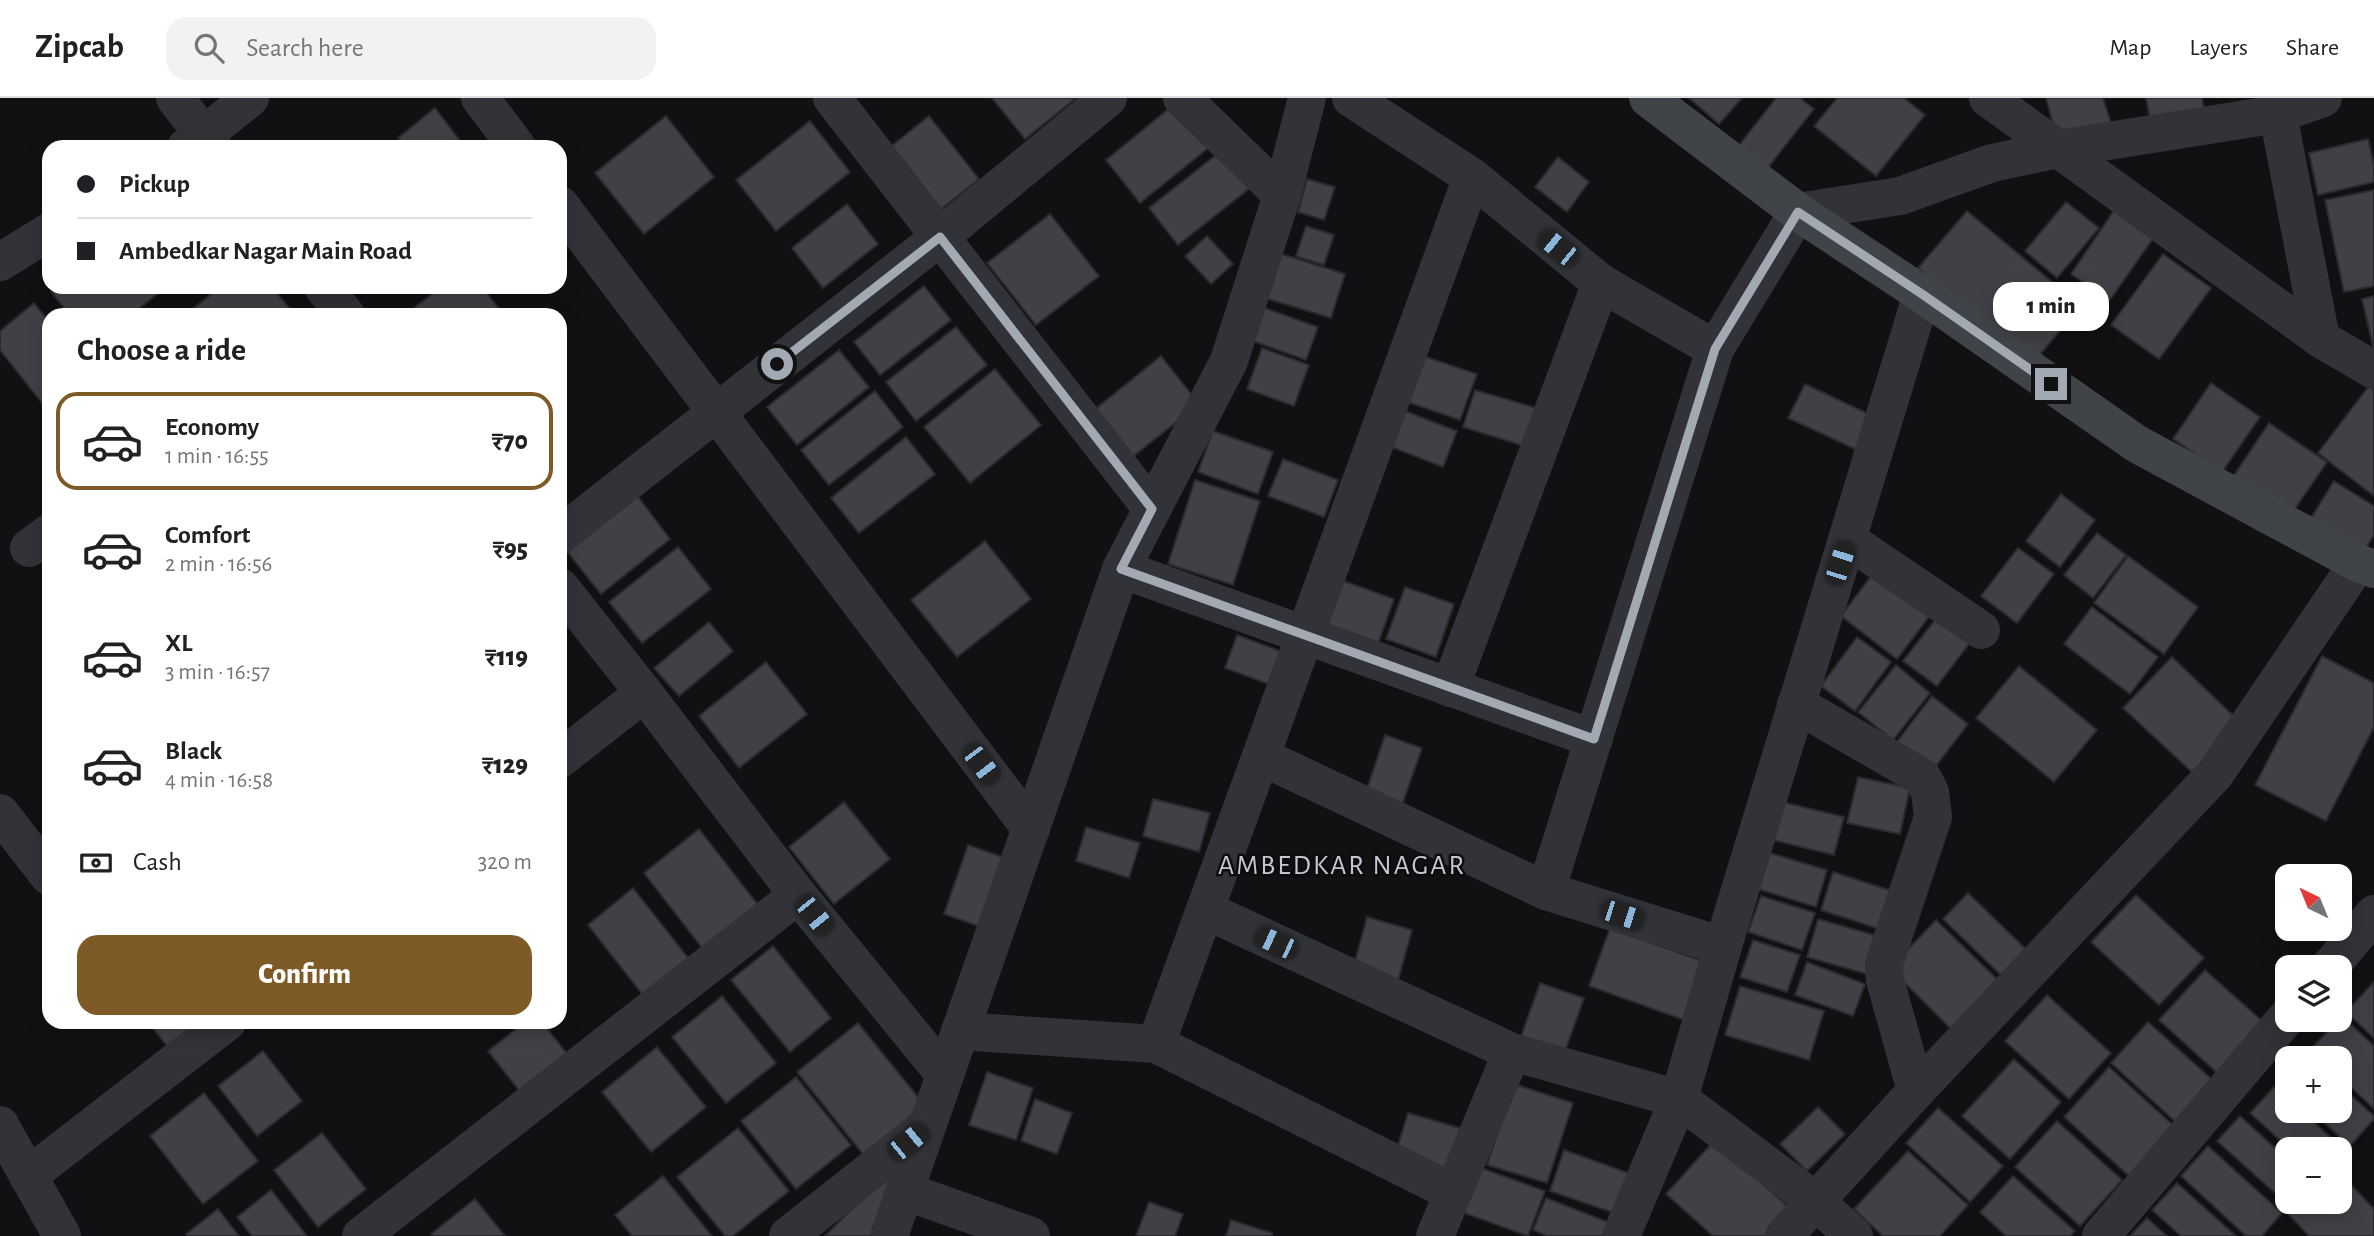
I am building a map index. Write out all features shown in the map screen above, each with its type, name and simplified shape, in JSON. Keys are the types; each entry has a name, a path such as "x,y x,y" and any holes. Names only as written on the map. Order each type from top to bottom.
{"street":[{"path":"175,98 199,140"},
{"path":"204,140 250,98"},
{"path":"480,98 512,140"},
{"path":"832,98 1152,509"},
{"path":"567,529 940,237 1108,98"},
{"path":"1182,98 1282,194"},
{"path":"889,1236 1121,569 1229,360 1282,194 1307,98"},
{"path":"1351,98 1472,177 1601,284 1715,349"},
{"path":"1648,98 1798,212 1922,294 2137,444 2366,566 2215,774 1916,1091 1784,1236"},
{"path":"1988,98 2321,338 2374,369"},
{"path":"1546,891 1715,349 1798,212 1900,196 1992,163 2058,149 2278,114 2323,98"},
{"path":"2278,114 2321,338"},
{"path":"1156,1044 1472,177"},
{"path":"567,214 1031,829"},
{"path":"0,262 42,236"},
{"path":"1450,688 1601,284"},
{"path":"328,294 340,308"},
{"path":"1620,1236 1679,1099 1796,704 1922,294"},
{"path":"1848,540 1981,630"},
{"path":"1121,569 1594,739"},
{"path":"567,596 797,895 945,1075"},
{"path":"567,754 644,693"},
{"path":"1796,704 1922,777 1930,792 1933,817 1884,964 1885,980 1916,1091"},
{"path":"1262,757 1546,891 1723,946"},
{"path":"0,813 42,867"},
{"path":"361,1236 797,895"},
{"path":"1205,910 1512,1052 1679,1099 1815,1201 1854,1236"},
{"path":"2340,955 2374,914"},
{"path":"28,1175 218,1029"},
{"path":"960,1031 1156,1044 1452,1192"},
{"path":"2101,1236 2275,1031"},
{"path":"1435,1236 1512,1052"},
{"path":"0,1125 62,1236"},
{"path":"788,1236 927,1126"},
{"path":"905,1191 1031,1236"}],"building":[{"path":"992,98 1076,98 1025,139"},
{"path":"1689,98 1742,98 1719,124"},
{"path":"1776,98 1800,98 1814,109 1766,170 1737,148"},
{"path":"1837,98 1904,98 1925,115 1876,176 1814,126"},
{"path":"2046,98 2103,98 2111,123 2057,138"},
{"path":"2146,98 2202,98 2206,120 2152,131"},
{"path":"1177,102 1212,145 1140,203 1106,160"},
{"path":"435,108 460,140 400,140 398,138"},
{"path":"666,116 714,177 644,234 595,173"},
{"path":"929,116 979,179 939,211 889,148"},
{"path":"810,121 850,172 776,231 736,180"},
{"path":"2368,139 2374,165 2374,182 2318,195 2309,153"},
{"path":"1221,151 1250,188 1178,245 1149,208"},
{"path":"1558,157 1589,182 1567,212 1535,187"},
{"path":"1307,179 1335,187 1324,220 1298,212"},
{"path":"2374,190 2374,286 2344,292 2325,200"},
{"path":"2066,202 2099,228 2057,278 2025,251"},
{"path":"847,204 878,244 823,288 792,248"},
{"path":"2117,206 2157,233 2110,300 2071,274"},
{"path":"1967,211 2081,306 2032,364 1918,268"},
{"path":"1050,214 1099,276 1036,325 987,263"},
{"path":"1306,226 1334,235 1324,265 1296,256"},
{"path":"1207,236 1233,264 1211,284 1185,256"},
{"path":"1272,251 1345,274 1331,318 1258,296"},
{"path":"2163,254 2211,288 2159,359 2111,325"},
{"path":"924,286 951,320 880,375 854,342"},
{"path":"53,294 157,294 140,308 64,308"},
{"path":"211,294 278,294 290,308 194,308"},
{"path":"432,294 488,294 498,308 414,308"},
{"path":"2374,296 2374,351 2362,299"},
{"path":"34,303 42,313 42,403 0,350 0,331"},
{"path":"1262,307 1318,327 1306,360 1250,340"},
{"path":"956,327 987,365 916,421 886,382"},
{"path":"1262,348 1309,365 1294,406 1247,389"},
{"path":"839,350 869,387 797,445 767,407"},
{"path":"1420,355 1477,374 1460,420 1404,401"},
{"path":"1161,356 1199,404 1131,458 1093,411"},
{"path":"995,369 1041,425 970,483 924,427"},
{"path":"2211,383 2260,417 2222,472 2173,439"},
{"path":"1805,384 1873,416 1857,450 1788,418"},
{"path":"2369,386 2374,390 2374,496 2318,453"},
{"path":"1475,390 1536,408 1524,446 1463,427"},
{"path":"875,391 903,427 829,485 801,450"},
{"path":"1400,409 1457,431 1443,467 1386,445"},
{"path":"2269,423 2327,462 2288,519 2231,480"},
{"path":"1213,431 1273,452 1258,494 1198,472"},
{"path":"906,437 935,474 859,533 831,498"},
{"path":"1283,459 1338,480 1324,517 1268,496"},
{"path":"1195,480 1260,501 1233,585 1168,564"},
{"path":"2334,481 2374,506 2374,535 2359,559 2306,526"},
{"path":"636,494 670,539 601,594 567,552 567,547"},
{"path":"2061,494 2095,520 2060,567 2026,541"},
{"path":"2097,533 2126,555 2093,598 2064,575"},
{"path":"985,541 1031,599 957,657 911,600"},
{"path":"678,547 711,589 642,643 609,602"},
{"path":"2018,548 2054,574 2017,623 1981,596"},
{"path":"2128,556 2198,607 2164,654 2094,603"},
{"path":"1875,571 1931,614 1897,659 1841,616"},
{"path":"1338,579 1394,599 1378,644 1322,624"},
{"path":"1405,587 1454,604 1436,657 1386,639"},
{"path":"2092,607 2158,657 2130,694 2064,644"},
{"path":"1939,615 1972,640 1937,686 1903,661"},
{"path":"709,622 733,651 679,696 654,668"},
{"path":"1237,635 1280,651 1268,684 1225,668"},
{"path":"1857,637 1891,662 1855,711 1821,686"},
{"path":"2322,656 2374,683 2374,727 2326,821 2255,785"},
{"path":"2172,657 2242,724 2194,774 2123,708"},
{"path":"766,662 807,714 739,768 699,716"},
{"path":"1896,665 1930,693 1893,740 1858,712"},
{"path":"2019,666 2097,730 2054,782 1976,718"},
{"path":"1932,696 1968,724 1932,771 1896,743"},
{"path":"1385,735 1422,748 1401,808 1365,795"},
{"path":"1858,777 1910,788 1900,834 1847,823"},
{"path":"1153,799 1210,813 1199,852 1143,836"},
{"path":"844,802 890,859 834,904 789,847"},
{"path":"1783,802 1844,817 1834,855 1773,840"},
{"path":"1086,827 1140,843 1129,878 1076,861"},
{"path":"699,829 759,906 703,949 644,873"},
{"path":"968,845 1011,860 987,929 944,914"},
{"path":"1770,853 1827,870 1816,907 1758,889"},
{"path":"1833,872 1892,891 1879,929 1821,910"},
{"path":"633,888 689,959 643,995 588,925"},
{"path":"1968,893 2031,954 2006,980 1943,919"},
{"path":"2136,895 2204,958 2159,1005 2091,942"},
{"path":"1761,896 1815,913 1802,950 1748,932"},
{"path":"1367,917 1412,930 1396,988 1351,976"},
{"path":"1818,919 1881,937 1870,975 1807,957"},
{"path":"1936,920 2005,987 1957,1035 1890,968"},
{"path":"1610,928 1705,962 1684,1020 1589,986"},
{"path":"1753,940 1800,955 1787,992 1740,977"},
{"path":"773,946 831,1018 790,1052 731,980"},
{"path":"1807,962 1865,984 1853,1016 1795,995"},
{"path":"2205,970 2271,1029 2225,1080 2159,1020"},
{"path":"2374,982 2374,1038 2352,1018 2352,1006"},
{"path":"1540,983 1584,998 1563,1057 1519,1042"},
{"path":"1740,986 1824,1011 1809,1060 1725,1035"},
{"path":"2047,995 2111,1053 2069,1099 2005,1041"},
{"path":"722,996 776,1063 726,1103 672,1037"},
{"path":"2148,1022 2215,1082 2178,1124 2111,1063"},
{"path":"858,1023 927,1108 866,1158 797,1072"},
{"path":"2352,1025 2374,1046 2374,1109 2352,1088 2352,1046 2314,1046 2327,1032 2352,1032"},
{"path":"154,1029 190,1029 168,1047"},
{"path":"516,1029 548,1029 572,1060 525,1098 488,1051"},
{"path":"657,1047 706,1107 651,1152 602,1092"},
{"path":"263,1051 302,1101 257,1136 218,1086"},
{"path":"2014,1059 2061,1102 2010,1159 1962,1116"},
{"path":"2109,1067 2174,1126 2129,1176 2064,1117"},
{"path":"987,1072 1033,1088 1016,1140 969,1125"},
{"path":"796,1077 851,1145 796,1189 741,1121"},
{"path":"1514,1084 1573,1103 1547,1183 1487,1165"},
{"path":"2275,1086 2275,1123 2315,1123 2330,1137 2277,1137 2250,1113"},
{"path":"204,1093 258,1161 203,1204 150,1136"},
{"path":"2352,1096 2374,1119 2352,1144 2352,1137 2340,1137 2324,1123 2352,1123"},
{"path":"1035,1099 1072,1113 1057,1154 1021,1141"},
{"path":"1818,1107 1845,1134 1807,1171 1780,1144"},
{"path":"1938,1108 2003,1166 1970,1202 1906,1143"},
{"path":"1408,1113 1460,1128 1448,1171 1395,1155"},
{"path":"2240,1116 2275,1148 2275,1193 2217,1141"},
{"path":"2057,1121 2122,1180 2080,1226 2015,1167"},
{"path":"738,1128 789,1191 733,1236 725,1236 677,1177"},
{"path":"322,1133 366,1189 318,1227 274,1170"},
{"path":"1714,1141 1793,1211 1770,1236 1713,1236 1666,1194"},
{"path":"2208,1146 2275,1207 2275,1214 2281,1214 2262,1236 2246,1236 2181,1176"},
{"path":"1564,1150 1634,1175 1620,1215 1550,1191"},
{"path":"1908,1151 1968,1205 1940,1236 1883,1236 1854,1209"},
{"path":"1481,1168 1545,1191 1528,1236 1464,1213"},
{"path":"886,1175 894,1181 874,1236 825,1236"},
{"path":"663,1176 712,1236 632,1236 615,1215"},
{"path":"2013,1176 2075,1231 2070,1236 2006,1236 1980,1212"},
{"path":"2177,1183 2236,1236 2181,1236 2152,1210"},
{"path":"2352,1186 2374,1209 2374,1236 2309,1236 2289,1215 2352,1214"},
{"path":"271,1190 307,1236 252,1236 237,1217"},
{"path":"1546,1198 1613,1224 1608,1236 1547,1236 1533,1230"},
{"path":"475,1199 505,1236 431,1234"},
{"path":"1149,1202 1183,1214 1175,1236 1136,1236"},
{"path":"218,1209 239,1236 187,1236 186,1234"},
{"path":"2147,1218 2167,1236 2130,1236"},
{"path":"1231,1220 1272,1233 1272,1236 1226,1236"}],"district":[{"name":"AMBEDKAR NAGAR","path":"1342,866"}],"route":[{"path":"777,364 940,237 1152,509 1121,569 1594,739 1715,349 1798,212 2051,384"}]}
